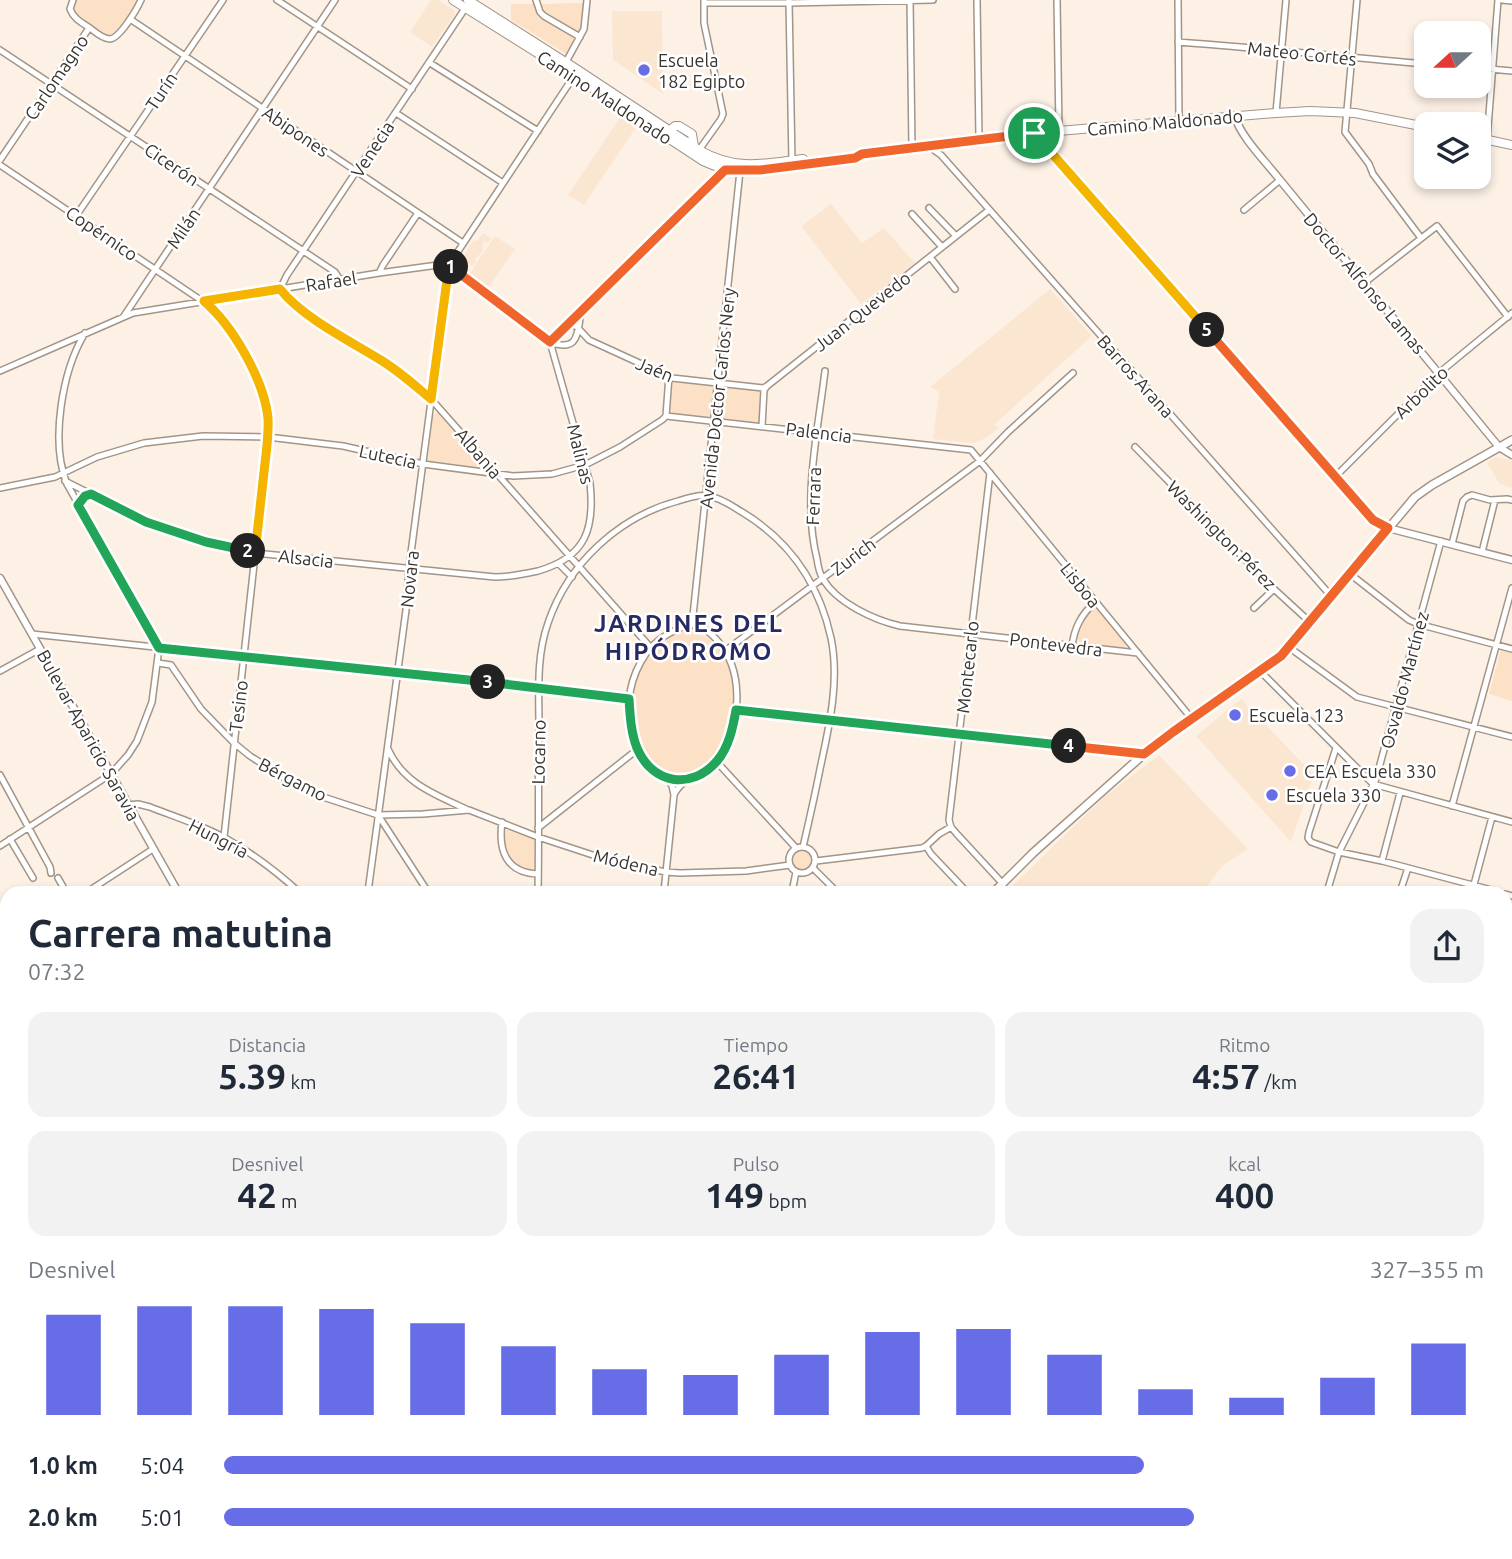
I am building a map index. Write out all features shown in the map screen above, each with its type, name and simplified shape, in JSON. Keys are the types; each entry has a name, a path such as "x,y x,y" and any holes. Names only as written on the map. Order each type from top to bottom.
{"main road":[{"name":"Camino Maldonado","path":"453,0 468,2 566,62 703,161 725,170 740,171 792,163"},
{"name":"Camino Maldonado","path":"468,2 574,76 667,133"},
{"name":"Camino Maldonado","path":"667,133 677,125 693,137 697,149 716,159 733,164 760,164 855,158 862,154 1034,133 1276,113 1347,112 1414,124"},
{"path":"1491,141 1512,145"},
{"path":"1003,886 1034,853 1144,754 1261,672 1290,648 1388,528 1422,492 1499,447 1512,444"}],"street":[{"name":"Carlomagno","path":"73,0 71,11 76,19 104,38 118,35 141,0"},
{"name":"Turín","path":"76,216 223,0"},
{"path":"277,0 412,89"},
{"name":"Milán","path":"124,316 335,0"},
{"path":"536,0 544,16 580,37"},
{"path":"566,62 585,23 587,0"},
{"path":"910,0 912,148"},
{"path":"697,149 723,114 704,23 704,1 933,0"},
{"path":"977,0 979,139"},
{"path":"1057,0 1059,131"},
{"path":"1178,0 1179,121"},
{"path":"1276,113 1286,0"},
{"path":"1357,0 1346,134 1421,239"},
{"path":"1486,112 1500,0 1512,1"},
{"name":"Venecia","path":"280,289 468,2"},
{"path":"789,2 792,163"},
{"name":"Abipones","path":"130,19 463,243"},
{"name":"Carlomagno","path":"0,163 89,28"},
{"name":"Mateo Cortés","path":"1178,42 1414,63"},
{"name":"Cicerón","path":"0,50 335,272 340,280"},
{"path":"430,62 538,131"},
{"path":"1492,69 1512,71"},
{"path":"574,76 449,265 550,342 563,346 573,341 579,334 581,312"},
{"path":"396,113 503,183"},
{"name":"Doctor Alfonso Lamas","path":"1235,116 1238,126 1280,180 1499,447 1512,455"},
{"path":"1034,133 1373,520 1388,528 1512,560"},
{"path":"941,155 946,143"},
{"name":"Barros Arana","path":"927,146 941,155 1332,597"},
{"name":"Copérnico","path":"0,163 204,301"},
{"path":"550,342 725,170"},
{"name":"Avenida Doctor Carlos Nery","path":"692,625 740,171"},
{"path":"1244,210 1280,180"},
{"path":"929,208 956,236"},
{"name":"Juan Quevedo","path":"767,386 989,210"},
{"path":"379,273 418,213"},
{"path":"912,214 942,247"},
{"path":"1364,282 1437,226 1510,315"},
{"path":"930,257 955,289"},
{"name":"Rafael","path":"0,371 124,316 379,273 449,265"},
{"name":"Novara","path":"369,886 449,265"},
{"name":"Albania","path":"280,289 289,300 383,361 431,399 651,648"},
{"name":"Tesino","path":"204,301 231,332 250,361 268,418 224,837"},
{"name":"Arbolito","path":"1336,477 1440,373 1510,315"},
{"path":"568,326 580,329"},
{"name":"Jaén","path":"580,329 589,340 677,379 762,388 767,386"},
{"path":"0,845 111,774 134,746 152,702 159,648 64,477 59,445 62,401 69,370 85,333"},
{"name":"Jaén","path":"573,341 589,340"},
{"name":"Malinas","path":"550,342 590,483 591,514 582,543 570,556"},
{"name":"Malinas","path":"558,365 563,346"},
{"name":"Ferrara","path":"823,579 810,524 810,498 825,371"},
{"name":"Zurich","path":"725,651 981,461 1008,432 1073,373"},
{"path":"666,416 669,376"},
{"path":"762,426 764,390 767,386"},
{"name":"Lutecia","path":"64,477 104,454 160,440 203,436 268,437 343,446 423,464 513,476 552,474 585,465 620,447 666,416"},
{"name":"Palencia","path":"666,416 971,450"},
{"name":"Washington Pérez","path":"1135,447 1274,589 1311,623"},
{"name":"Lisboa","path":"971,450 1192,719"},
{"name":"Montecarlo","path":"951,827 949,820 990,473"},
{"path":"0,488 64,477"},
{"name":"Alsacia","path":"64,477 146,522 206,542 255,553 503,577 527,574 559,564 570,556"},
{"path":"78,505 85,496 91,494"},
{"path":"580,566 623,525 642,514 662,505 706,495 725,502 753,519 771,532 795,558 814,586 824,611 833,647 834,677 830,719 803,847"},
{"path":"1452,544 1463,501 1467,497 1472,495 1490,500 1510,498"},
{"path":"1482,552 1495,500"},
{"name":"Osvaldo Martínez","path":"1329,886 1339,852 1374,784 1441,541"},
{"path":"582,543 592,552"},
{"path":"559,564 572,577"},
{"name":"Locarno","path":"538,886 538,688 541,651 559,597 580,566"},
{"path":"1350,574 1409,620 1512,649"},
{"name":"Bulevar Aparicio Saravia","path":"0,578 175,886"},
{"name":"Pontevedra","path":"823,579 840,597 872,617 900,626 1138,653"},
{"path":"1452,806 1512,588"},
{"path":"1254,608 1274,589"},
{"path":"1072,647 1080,619 1095,602"},
{"path":"665,886 674,795 677,788 688,779 716,761 731,734 736,710 735,677 725,651 709,632 692,625 662,637 651,648 640,664 629,699 631,725 638,749 653,769 667,779 674,795"},
{"path":"32,634 629,699"},
{"path":"1290,648 1352,694 1512,737"},
{"path":"0,671 40,649"},
{"name":"Bérgamo","path":"158,663 171,664 175,668 201,709 250,756 295,785 378,815"},
{"path":"1261,672 1374,784 1512,822"},
{"path":"736,710 1144,754"},
{"name":"Módena","path":"387,747 402,771 427,791 538,837 611,861 666,872 690,873 746,871 790,865"},
{"path":"1336,748 1310,827 1308,838 1311,842 1463,886"},
{"path":"538,828 638,749"},
{"path":"716,761 796,848"},
{"path":"0,775 51,873"},
{"path":"667,779 688,779"},
{"path":"1382,861 1400,793"},
{"name":"Hungría","path":"128,805 150,807 224,837 293,886"},
{"name":"Módena","path":"378,815 469,810"},
{"path":"378,815 424,886"},
{"path":"1473,886 1492,817"},
{"path":"502,822 501,844 507,860 521,870 538,874"},
{"path":"832,886 815,865 813,852 803,847 796,848 790,856 790,865 796,872 806,873 815,865 926,846 951,827 996,886"},
{"path":"10,839 33,878"},
{"path":"926,846 961,886"},
{"path":"96,886 153,849"},
{"path":"1403,886 1408,868"},
{"path":"793,886 796,872"},
{"path":"58,878 63,886"}],"shaded area":[{"path":"76,0 139,0 117,34 112,36 102,34 76,16 73,11"},
{"path":"431,0 438,0 454,10 455,14 432,47 410,32"},
{"path":"584,3 581,31 578,33 551,18 539,4"},
{"path":"511,4 534,4 541,17 575,37 568,55 511,20"},
{"path":"612,11 662,11 663,94 613,60"},
{"path":"621,116 637,126 584,205 568,195"},
{"path":"831,204 862,243 884,228 915,263 861,304 801,226"},
{"path":"483,233 491,238 488,243 484,241 484,250 475,259 473,266 470,265 461,259 474,240 477,241"},
{"path":"495,236 515,249 489,287 470,273"},
{"path":"1050,289 1092,336 994,425 999,428 986,438 973,443 933,439 939,392 930,387"},
{"path":"673,381 714,385 711,416 689,417 669,410 670,385"},
{"path":"726,387 762,391 760,423 718,418 721,389"},
{"path":"438,412 484,463 482,470 429,463 432,417"},
{"path":"1496,457 1512,461 1512,488 1499,483 1487,463"},
{"path":"1096,607 1127,643 1124,648 1080,644 1077,634 1080,623"},
{"name":"JARDINES DEL HIPÓDROMO","path":"690,630 710,640 724,656 732,675 736,697 733,720 726,741 714,759 697,772 672,777 651,766 638,746 632,714 633,700 639,672 654,649 664,640"},
{"path":"1501,649 1512,652 1512,701 1489,694"},
{"path":"1241,699 1314,775 1291,842 1196,736"},
{"path":"1159,755 1248,849 1222,866 1207,886 1012,886 1103,798"},
{"path":"512,829 534,840 535,866 532,870 518,867 509,859 503,833"},
{"path":"803,850 811,853 814,861 811,869 803,872 795,869 792,861 795,853"}],"place":[{"name":"Escuela 182 Egipto","path":"644,70"},
{"name":"Escuela 123","path":"1235,715"},
{"name":"CEA Escuela 330","path":"1290,771"},
{"name":"Escuela 330","path":"1272,795"}],"district":[{"name":"JARDINES DEL HIPÓDROMO","path":"689,637"}],"route":[{"path":"1034,133 1373,520 1388,528 1290,648 1261,672 1144,754 736,710 731,734 716,761 688,779 667,779 647,764 638,749 631,725 629,699 159,648 78,505 85,496 91,494 146,522 206,542 255,553 268,418 250,361 231,332 204,301 280,289 289,300 383,361 431,399 449,265 550,342 725,170 760,170 855,158 862,154 1034,133"}]}
